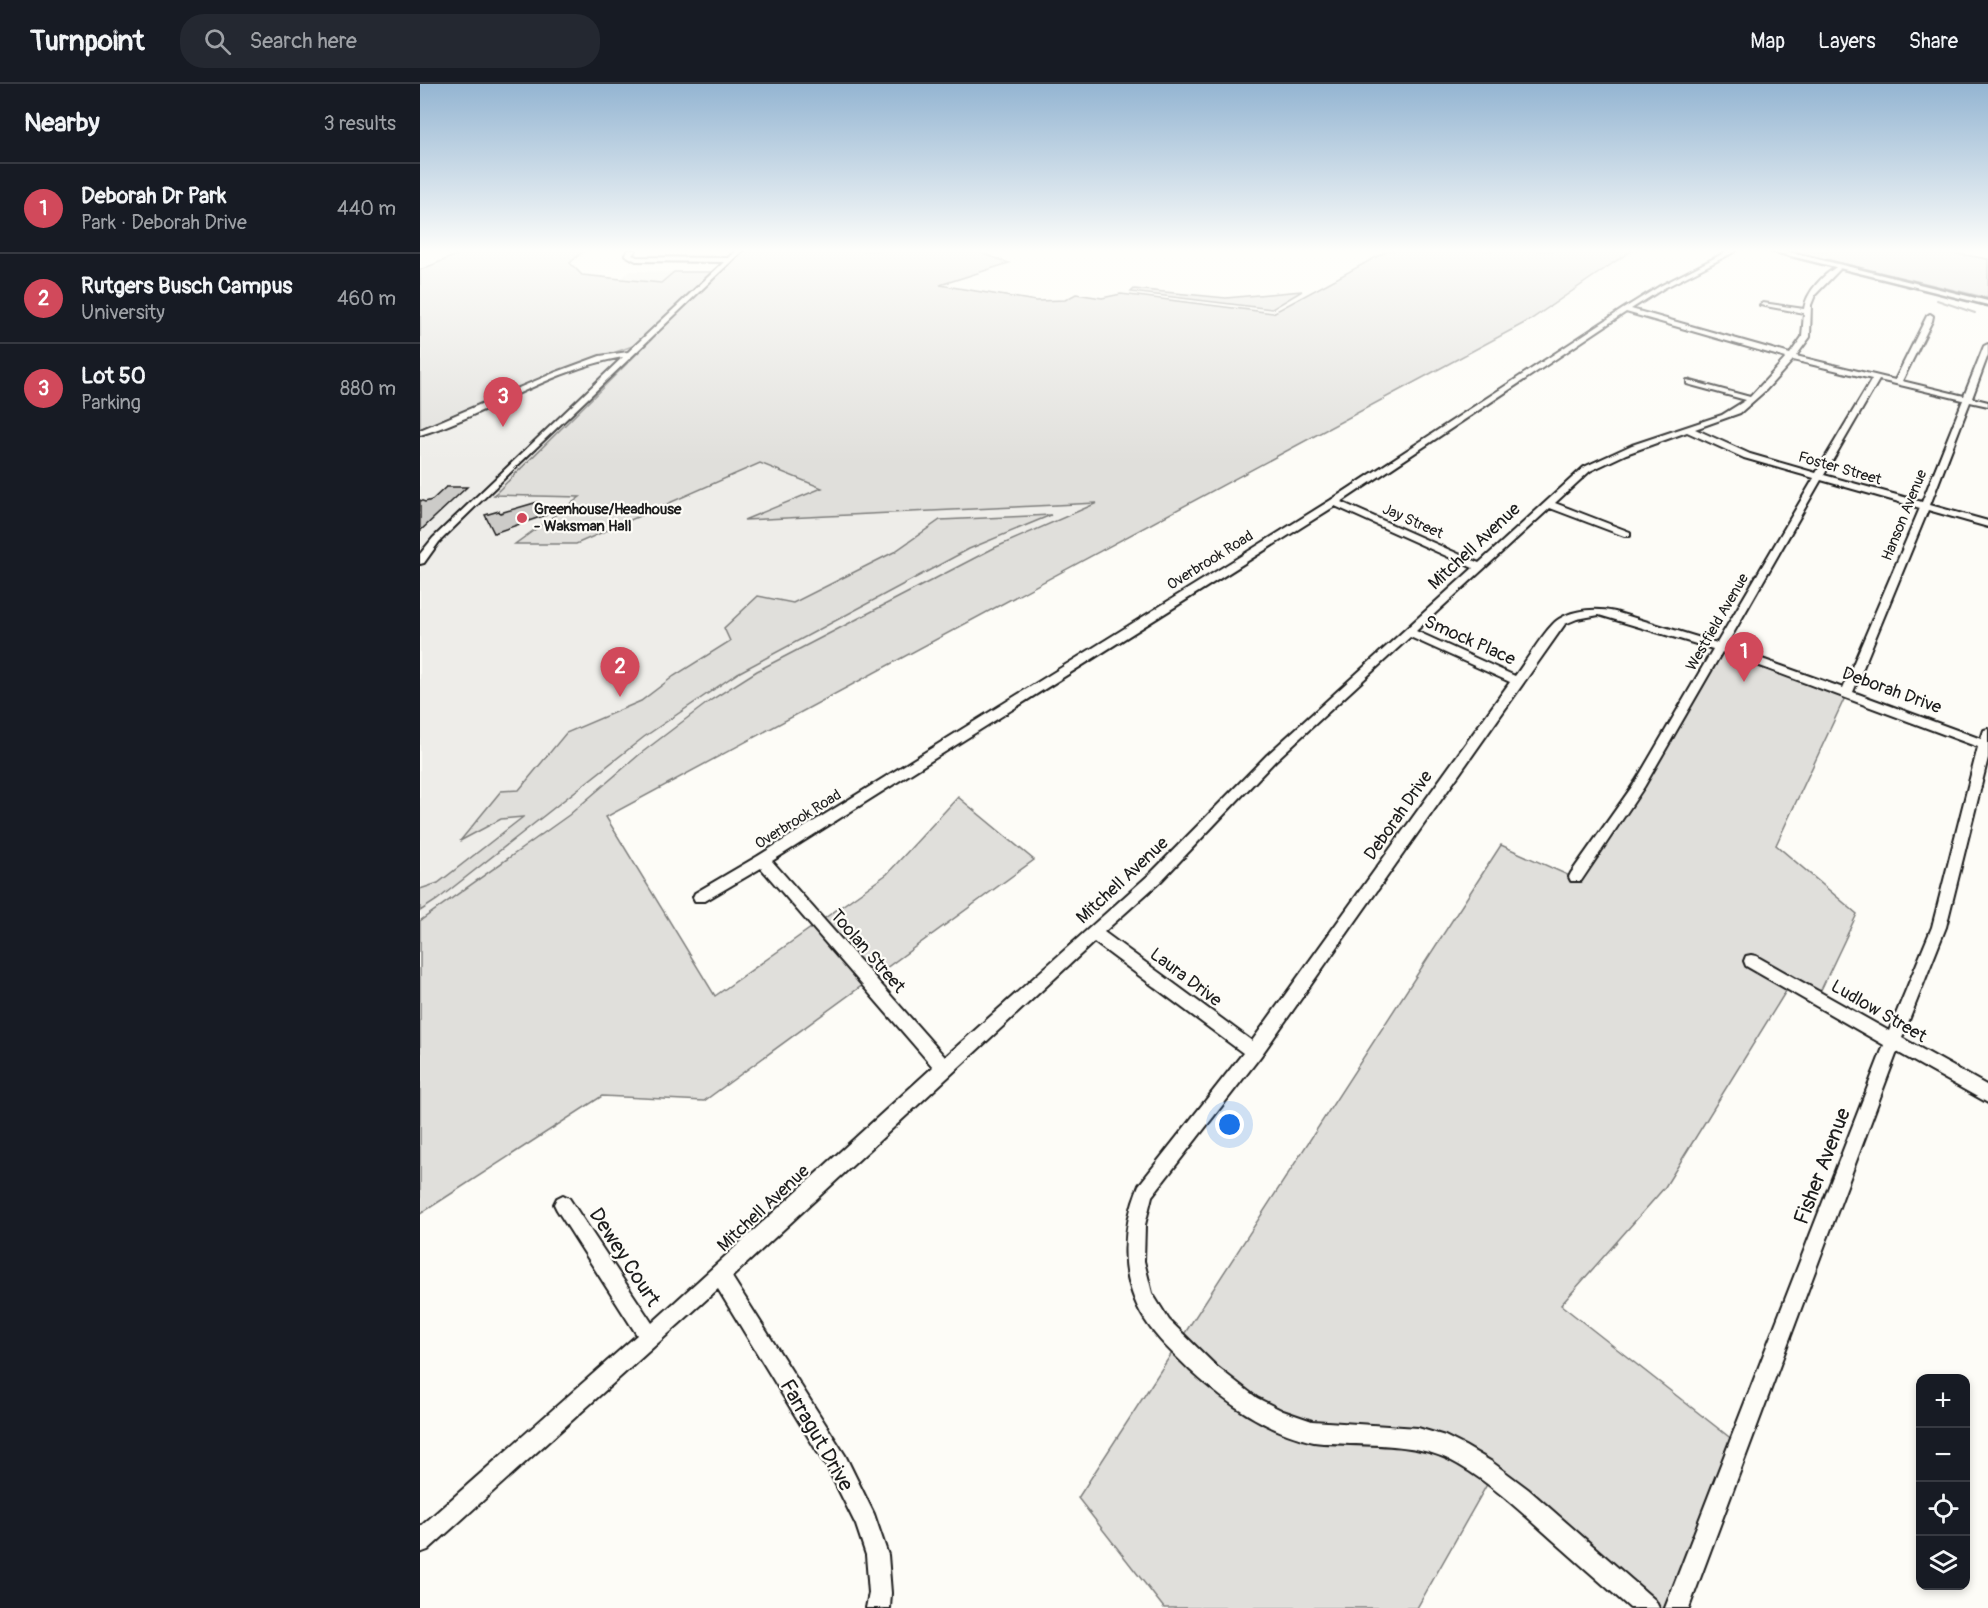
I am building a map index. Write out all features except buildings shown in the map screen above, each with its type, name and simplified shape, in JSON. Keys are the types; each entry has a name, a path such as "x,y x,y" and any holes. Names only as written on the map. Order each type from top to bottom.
{"street":[{"path":"420,561 436,540 664,321"},
{"name":"Overbrook Road","path":"700,897 763,860 1334,502 1608,321"},
{"path":"1664,321 1791,357 1988,404"},
{"name":"Mitchell Avenue","path":"420,1542 720,1275 944,1068 1156,877 1271,758 1548,504 1587,470 1612,456 1737,411 1791,357 1807,335 1808,321"},
{"path":"1899,382 1929,321"},
{"name":"Hanson Avenue","path":"1846,694 1925,506 1988,346"},
{"path":"420,433 464,412 603,358 628,354"},
{"path":"586,365 620,362"},
{"name":"Westfield Avenue","path":"1576,877 1640,784 1876,378"},
{"path":"1690,382 1750,399"},
{"name":"Foster Street","path":"1687,429 1747,456 1988,524"},
{"name":"Jay Street","path":"1334,502 1480,567"},
{"path":"1548,504 1627,534"},
{"name":"Deborah Drive","path":"1647,1608 1499,1478 1456,1452 1425,1440 1397,1434 1314,1432 1275,1420 1239,1400 1218,1383 1161,1326 1145,1301 1135,1269 1133,1240 1137,1211 1145,1191 1254,1052 1516,681 1561,622 1587,613 1615,615 1719,648 1987,742"},
{"name":"Smock Place","path":"1409,632 1516,681"},
{"name":"Fisher Avenue","path":"1677,1608 1939,927 1987,742"},
{"name":"Toolan Street","path":"763,860 944,1068"},
{"name":"Laura Drive","path":"1095,933 1254,1052"},
{"name":"Ludlow Street","path":"1750,961 1988,1095"},
{"name":"Dewey Court","path":"563,1204 649,1336"},
{"name":"Farragut Drive","path":"720,1275 837,1463 867,1522 877,1555 880,1593 878,1608"}],"shaded area":[{"path":"420,321 1173,321 1318,343 1357,321 1509,321 1045,576 596,818 420,1213"},
{"path":"420,321 1528,321 606,817 715,996 887,874 958,797 1034,860 704,1101 602,1096 420,1214 420,921 569,815 640,754 711,700 757,671 994,548 1097,503 744,520 822,488 760,463 576,544 515,544 580,497 494,495 652,339 543,378 420,429"},
{"path":"1051,515 969,549 738,673 644,737 420,911 420,889 438,883 523,817 501,819 460,841 501,791 519,790 566,733 641,701 674,676 730,641 724,628 758,596 793,603 894,552 940,520"},
{"path":"1719,649 1846,695 1776,845 1857,914 1820,992 1794,978 1665,1187 1561,1305 1738,1444 1669,1608 1644,1608 1493,1474 1417,1608 1164,1608 1078,1498 1501,845 1572,877"}],"place":[{"name":"Lot 50","path":"503,427"},
{"name":"Greenhouse/Headhouse - Waksman Hall","path":"522,518"},
{"name":"Deborah Dr Park","path":"1744,682"},
{"name":"Rutgers Busch Campus","path":"620,697"}]}
